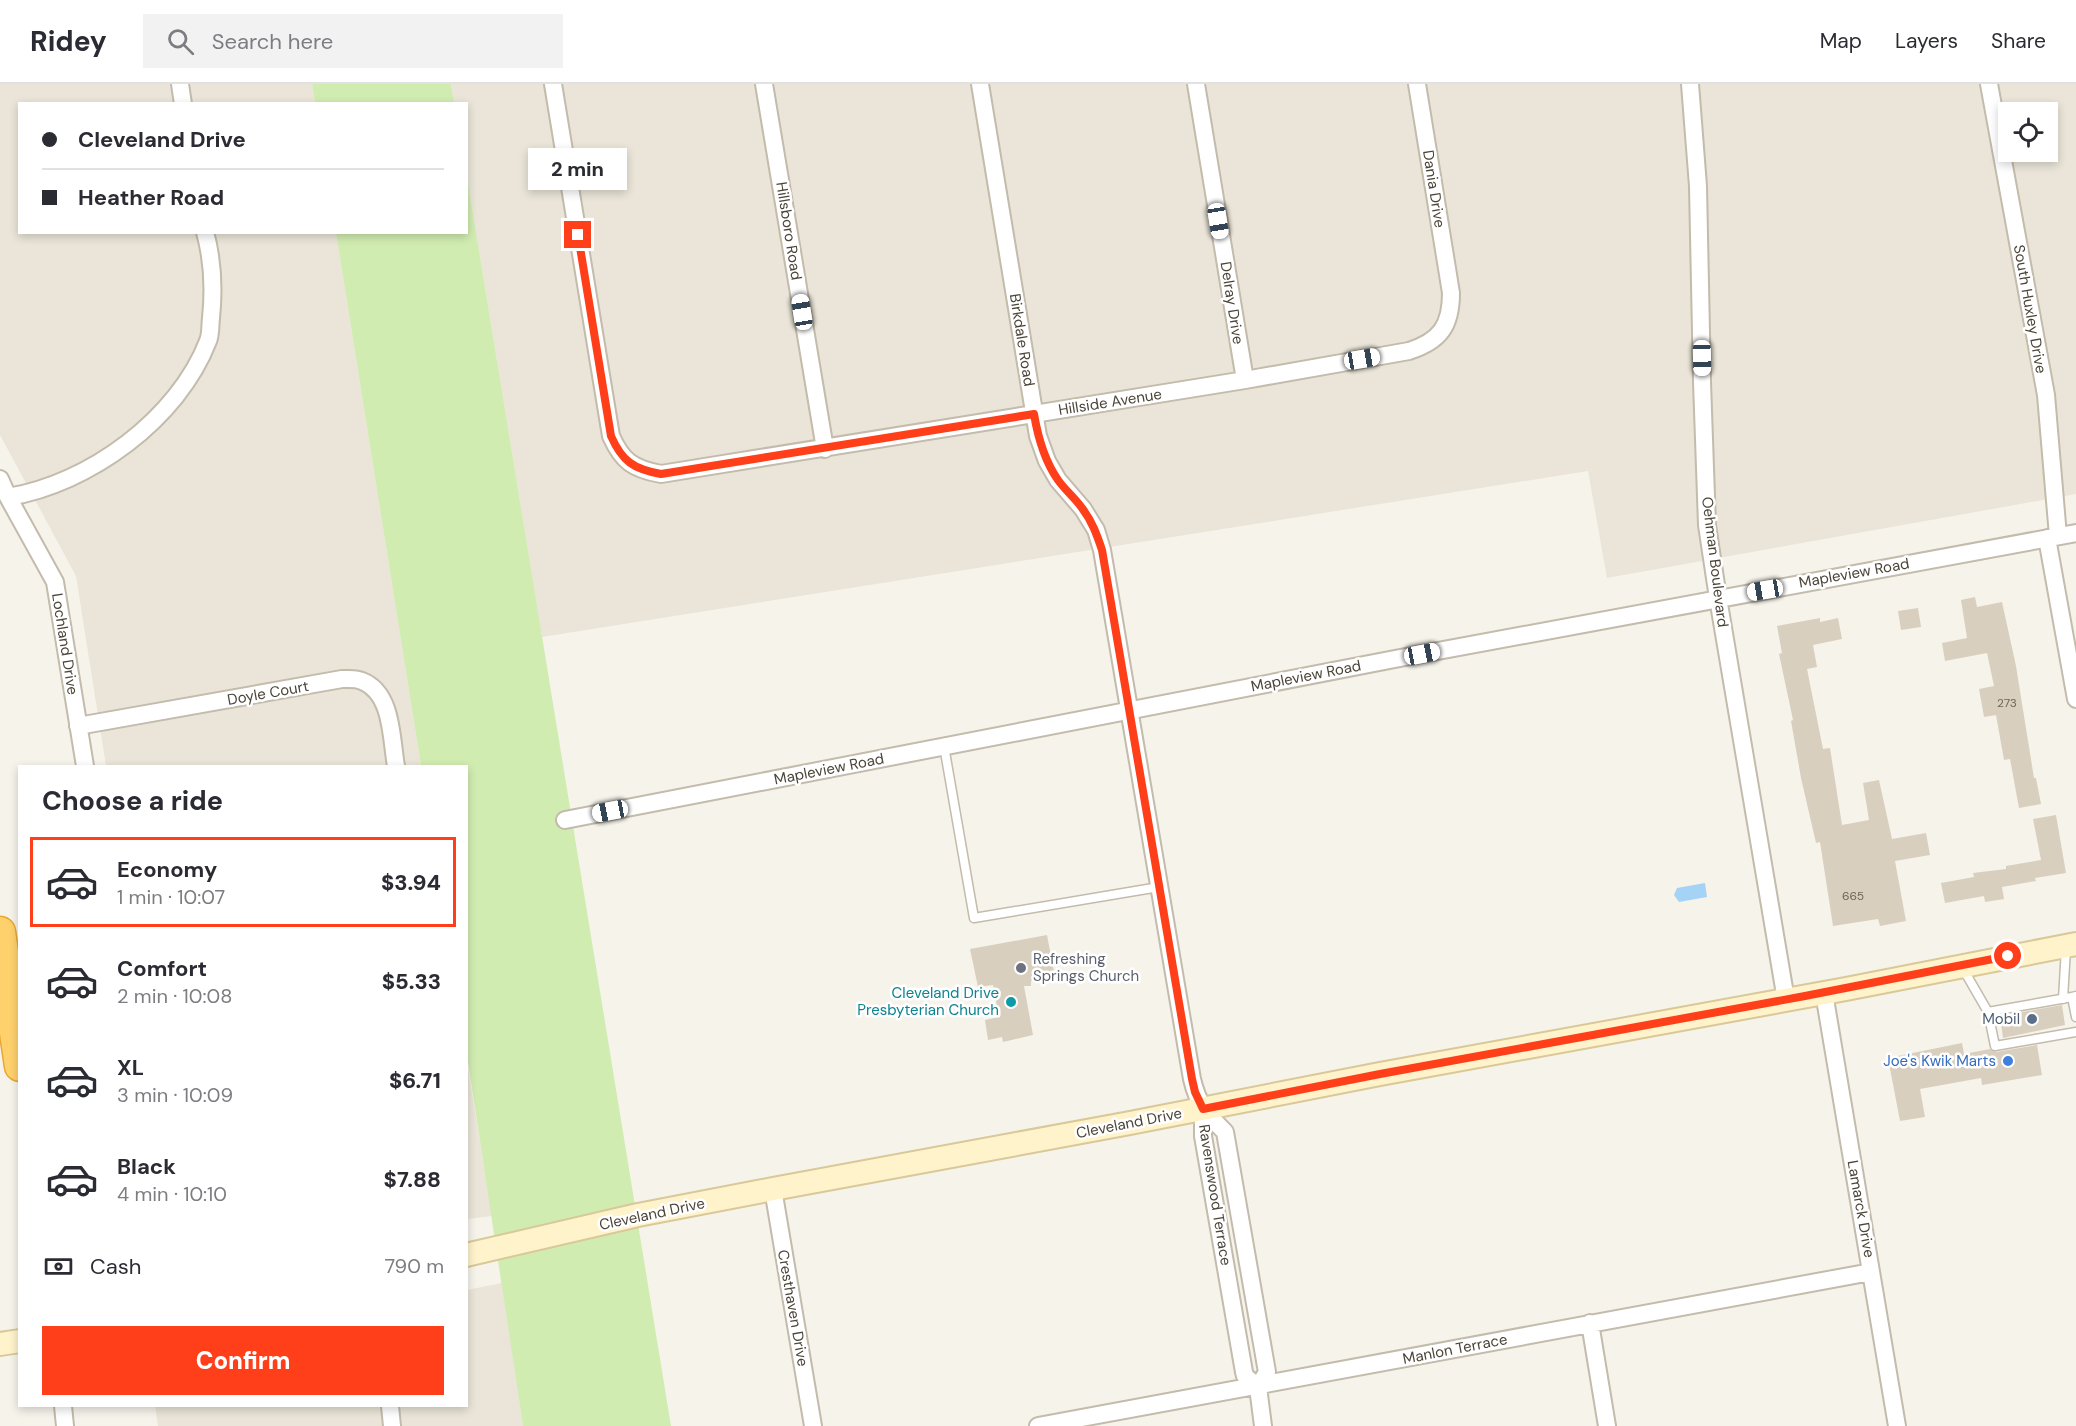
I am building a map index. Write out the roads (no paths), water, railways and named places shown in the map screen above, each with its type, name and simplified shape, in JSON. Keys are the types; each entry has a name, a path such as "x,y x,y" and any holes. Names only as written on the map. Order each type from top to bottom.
{"highway":[{"path":"0,932 18,1053"}],"street":[{"path":"180,84 183,102"},
{"name":"Hillside Avenue","path":"553,84 611,436 617,450 628,462 645,471 661,474 1245,381 1409,351 1426,345 1447,324 1451,309 1451,293"},
{"name":"Hillsboro Road","path":"764,84 825,448"},
{"name":"Birkdale Road","path":"980,84 1038,436 1047,461 1058,480 1083,509 1096,530 1102,550 1192,1079 1203,1109"},
{"name":"Delray Drive","path":"1196,84 1245,381"},
{"name":"Dania Drive","path":"1417,84 1451,293"},
{"name":"Oehman Boulevard","path":"1690,84 1698,186 1707,525 1786,1000"},
{"name":"South Huxley Drive","path":"1989,84 2046,395 2053,537 2076,699"},
{"path":"12,496 69,478 117,452 171,402 192,372 209,339 213,291 212,266 206,234"},
{"name":"Lochland Drive","path":"0,479 12,496 55,582 85,765"},
{"name":"Mapleview Road","path":"565,820 1718,598 2076,533"},
{"name":"Doyle Court","path":"78,726 342,679 360,680 372,687 382,699 387,714 396,765"},
{"name":"Cleveland Drive","path":"468,1255 629,1217 773,1189 2071,945"},
{"name":"Lamarck Drive","path":"1824,993 1897,1426"},
{"name":"Ravenswood Terrace","path":"1203,1109 1225,1132 1267,1372 1258,1387 1263,1426"},
{"name":"Ravenswood Terrace","path":"1203,1109 1203,1136 1245,1376 1258,1387"},
{"name":"Cresthaven Drive","path":"773,1189 813,1426"},
{"path":"1224,1258 1246,1254"},
{"name":"Manlon Terrace","path":"1038,1426 1064,1424 1590,1323 1871,1272"},
{"path":"1590,1323 1607,1426"},
{"path":"0,1344 18,1341"},
{"path":"63,1407 65,1426"},
{"path":"390,1407 392,1426"}],"lane":[{"path":"944,746 974,918 1160,887"},
{"path":"2063,999 2071,945"},
{"path":"1961,966 1988,1012 1995,1046 2035,1035 2076,1032"},
{"path":"1988,1012 2030,1007 2074,997 2076,1017"}],"water":[{"path":"1705,883 1707,897 1679,902 1674,895 1677,888"}],"place":[{"name":"Refreshing Springs Church","path":"1021,968"},
{"name":"Cleveland Drive Presbyterian Church","path":"1011,1002"},
{"name":"Mobil","path":"2032,1019"},
{"name":"Joe's Kwik Marts","path":"2008,1061"}]}
